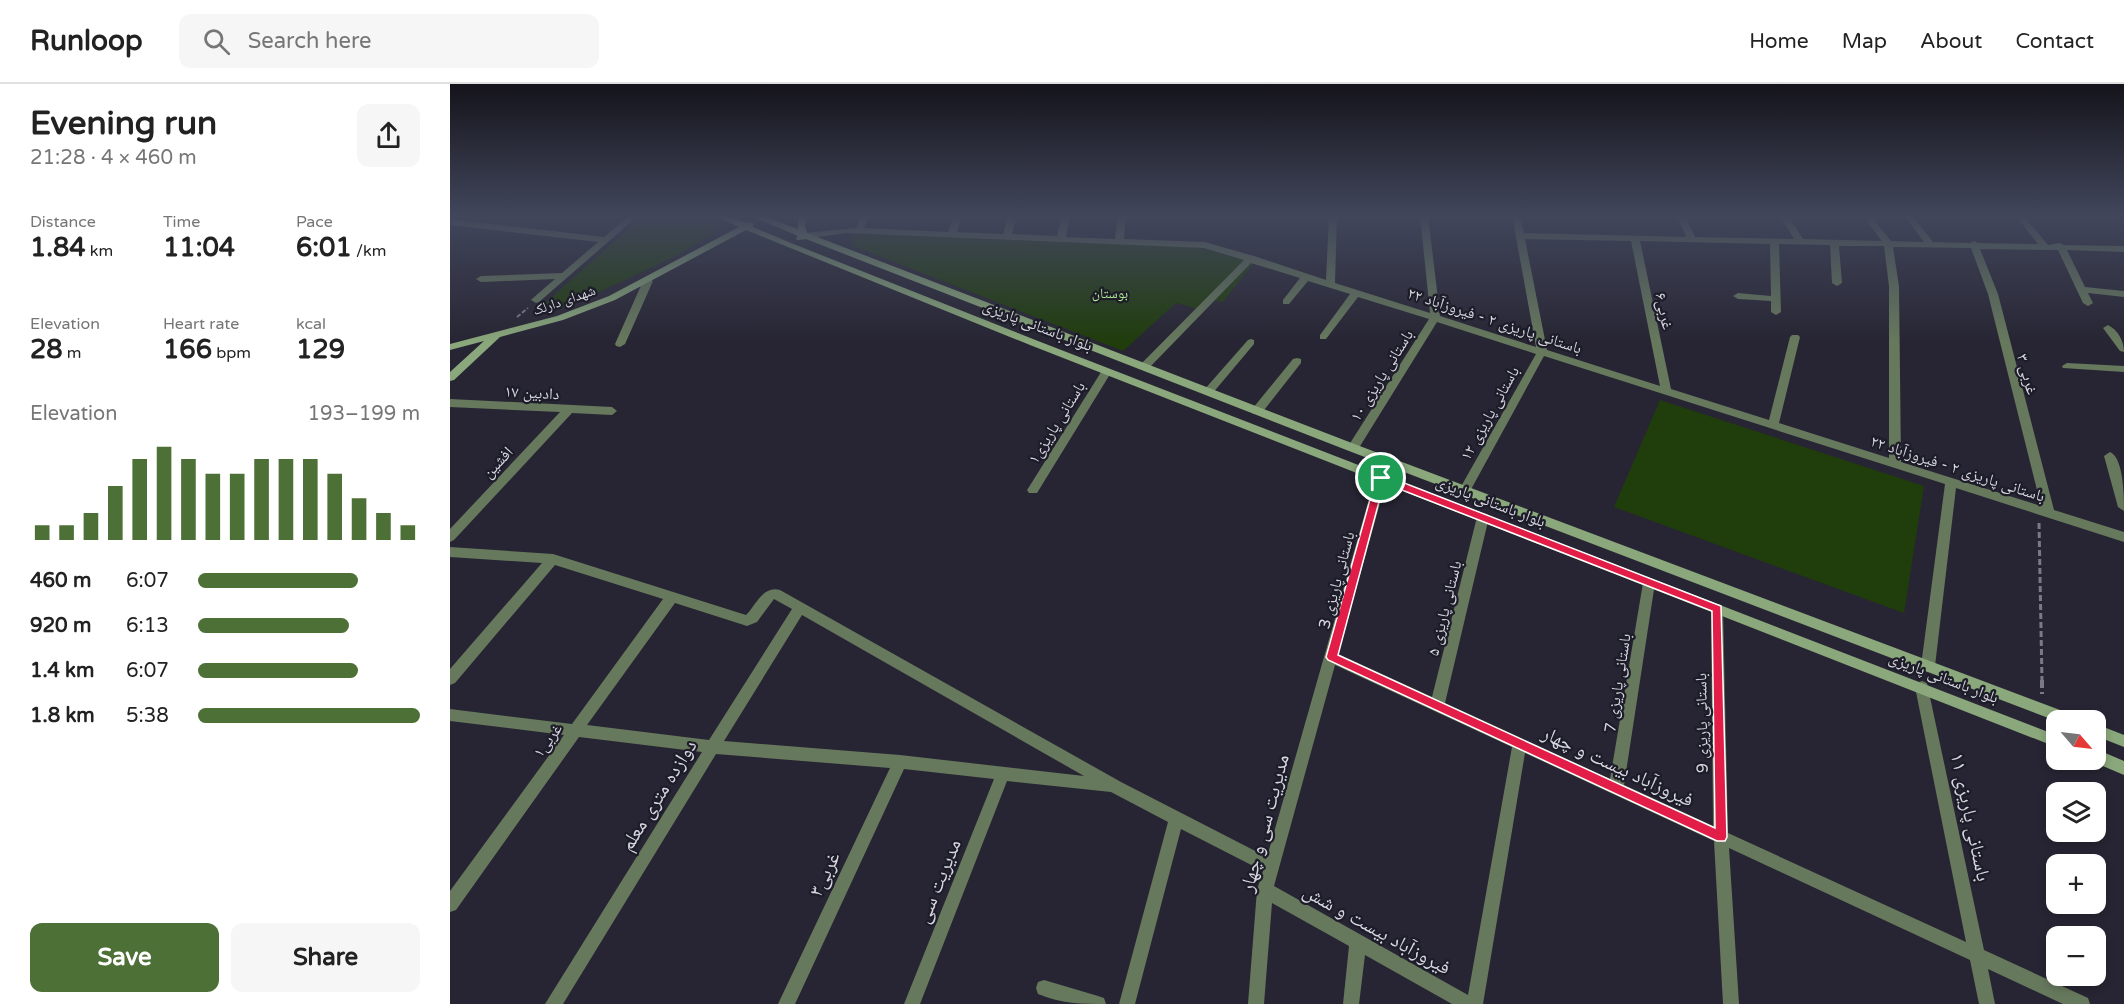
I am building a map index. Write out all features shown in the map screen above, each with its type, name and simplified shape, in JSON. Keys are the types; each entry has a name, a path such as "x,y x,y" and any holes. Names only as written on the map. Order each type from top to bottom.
{"main road":[{"name":"شهدای دارلک","path":"450,347 560,318 648,280 690,258"},
{"name":"بلوار باستانی پاریزی","path":"818,258 2046,737"},
{"name":"بلوار باستانی پاریزی","path":"861,258 1353,448 2046,710"},
{"path":"450,378 498,334"},
{"path":"450,357 465,344"},
{"path":"2106,734 2124,741"},
{"path":"2106,760 2124,768"}],"street":[{"path":"536,300 585,258"},
{"path":"1144,367 1251,258"},
{"name":"باستانی پاریزی ۲ - فیروزآباد ۲۲","path":"1251,258 2124,537"},
{"path":"1330,284 1331,258"},
{"path":"1429,258 1435,317"},
{"path":"1525,258 1542,351"},
{"name":"غربی۶","path":"1639,258 1666,391"},
{"path":"1775,258 1776,312"},
{"path":"1835,258 1837,283"},
{"path":"1890,258 1894,286 1895,464"},
{"name":"غربی ۳","path":"1979,258 1993,294 2044,511"},
{"path":"2066,258 2088,303"},
{"path":"481,279 564,276"},
{"path":"1286,302 1307,276"},
{"path":"620,344 648,280"},
{"path":"2083,290 2124,294"},
{"path":"1323,337 1357,292"},
{"path":"1738,296 1776,299"},
{"name":"باستانی پاریزی ۱۰","path":"1353,448 1435,317"},
{"path":"2108,328 2124,349"},
{"path":"1773,425 1795,337"},
{"path":"1208,392 1251,342"},
{"name":"باستانی پاریزی ۱۲","path":"1465,490 1542,351"},
{"path":"1257,411 1297,361"},
{"path":"2067,366 2124,369"},
{"name":"باستانی پاریزی۱","path":"1033,490 1107,371"},
{"name":"دادبین ۱۷","path":"450,403 612,411"},
{"name":"افشین","path":"450,537 569,409"},
{"path":"2110,456 2124,507"},
{"name":"باستانی پاریزی 3","path":"1332,657 1381,478"},
{"path":"1928,666 1951,482"},
{"name":"باستانی پاریزی ۵","path":"1437,706 1483,517"},
{"path":"450,552 553,559 747,621 770,595 776,594 1116,787 1271,867"},
{"path":"450,679 553,559"},
{"name":"باستانی پاریزی 7","path":"1616,788 1649,583"},
{"name":"غربی۱","path":"450,904 673,596"},
{"name":"دوازده متری معلم","path":"553,1004 799,608"},
{"name":"باستانی پاریزی 9","path":"1717,609 1721,837 1731,1004"},
{"name":"فیروزآباد بیست و چهار","path":"1332,657 2082,1004"},
{"name":"مدیریت سی و چهار","path":"1256,1004 1265,890 1332,657"},
{"name":"باستانی پاریزی ۱۱","path":"1922,687 1988,1004"},
{"path":"450,715 713,747 900,762 1116,787"},
{"path":"1474,1004 1520,744"},
{"name":"غربی۳","path":"786,1004 900,762"},
{"name":"مدیریت سی","path":"912,1004 1003,774"},
{"path":"1127,1004 1177,817"},
{"name":"فیروزآباد بیست و شش","path":"1265,890 1468,1004"},
{"path":"1350,1004 1358,942"},
{"path":"1044,988 1098,1004"}],"path":[{"path":"2043,709 2044,511"}],"green space":[{"path":"596,258 672,258 567,307 544,308 545,303"},
{"name":"بوستان","path":"884,258 1236,258 1254,263 1223,302 1208,299 1198,309 1176,303 1123,351"},
{"path":"1660,400 1924,486 1904,613 1614,507"}],"route":[{"path":"1381,478 1717,609 1721,837 1332,657 1381,478"}]}
